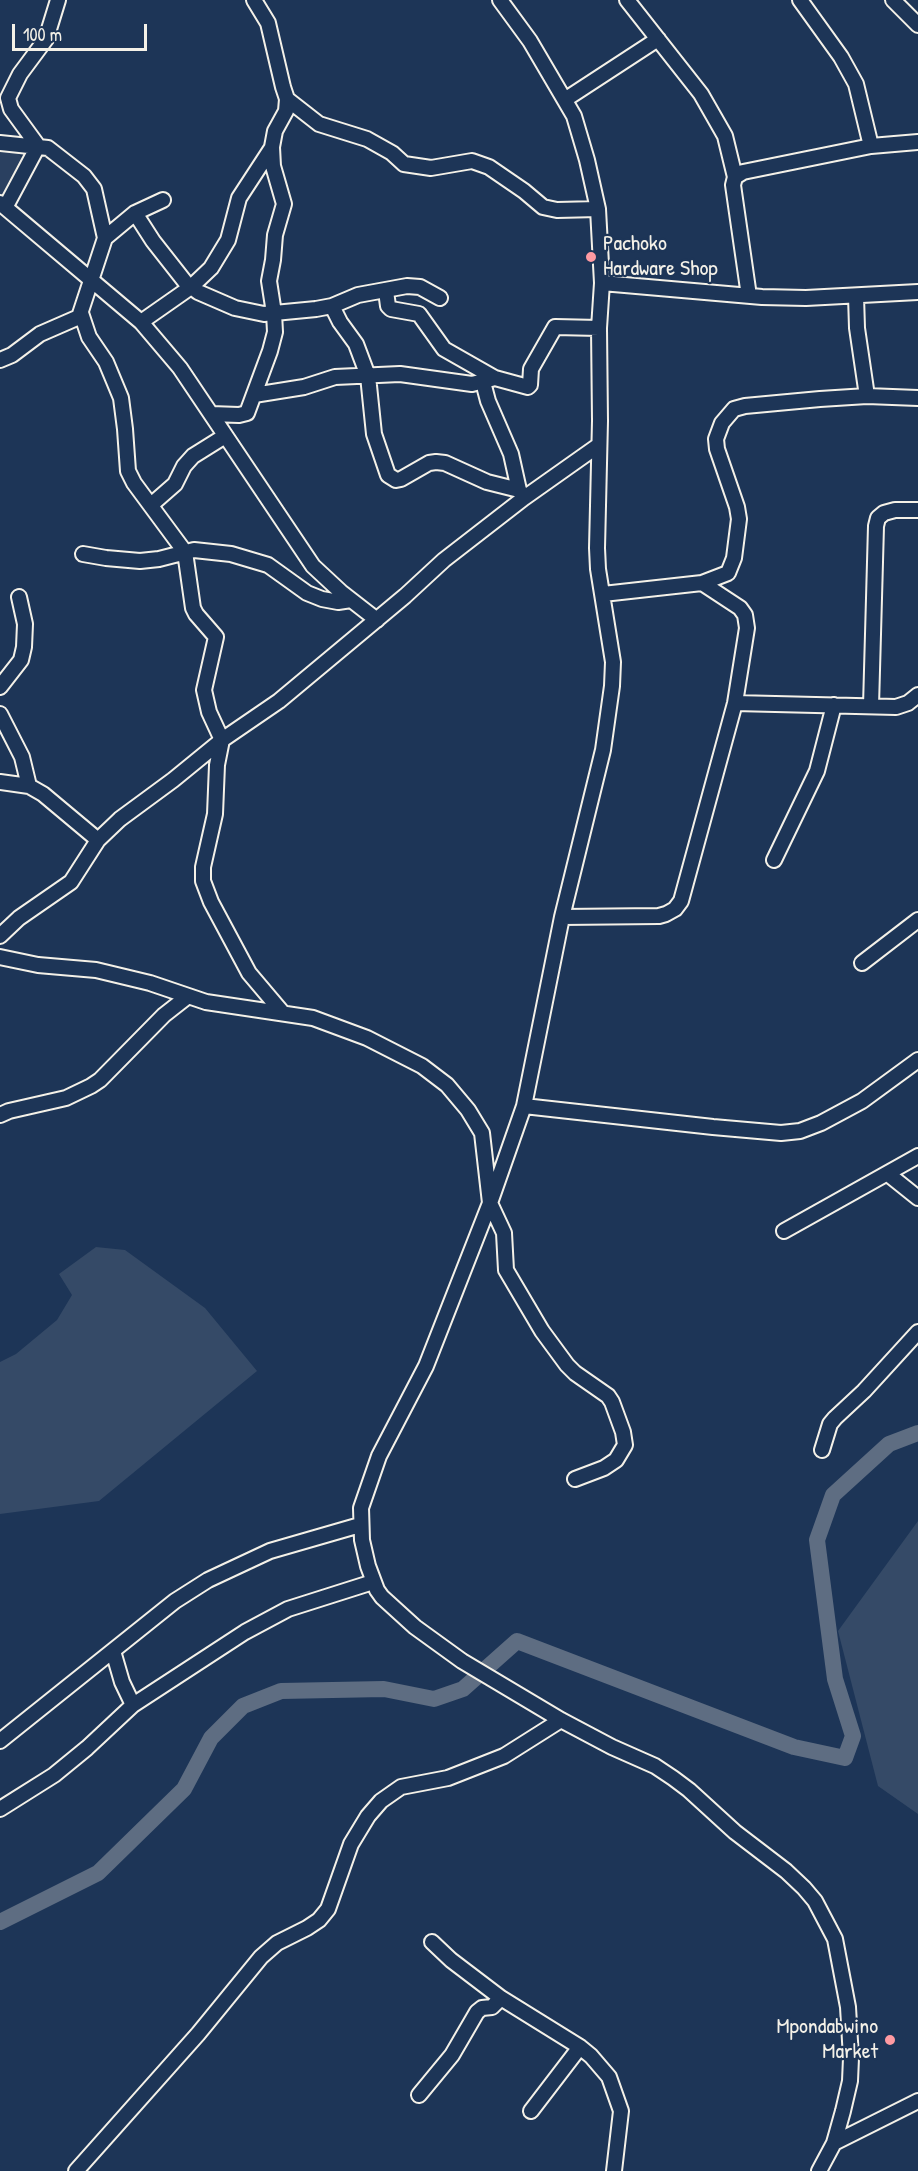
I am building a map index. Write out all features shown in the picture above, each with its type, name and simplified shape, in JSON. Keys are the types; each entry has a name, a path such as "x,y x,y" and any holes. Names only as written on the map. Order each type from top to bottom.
{"street":[{"path":"38,146 11,109 8,98 20,74 46,39 58,0"},
{"path":"254,0 268,23 288,99 319,124 367,139 392,153 404,164 431,168 466,161 478,162 525,191 543,207 557,210 598,209"},
{"path":"500,0 530,41 566,99 579,130 598,209 602,283 599,328 597,548 598,569 613,662 609,716 603,750 562,917 524,1106 426,1366 379,1456 362,1508 360,1525 363,1548 373,1582 382,1597 415,1627 462,1661 561,1720 612,1747 655,1766 673,1778 735,1832 786,1871 815,1901 835,1939 848,2007 851,2058 850,2081 834,2143 819,2171"},
{"path":"627,0 711,110 725,136 735,177 733,185 749,296"},
{"path":"800,0 841,57 856,84 871,146"},
{"path":"894,0 918,25"},
{"path":"566,99 658,39"},
{"path":"211,414 247,414 273,342 275,323 269,281 275,236 284,204 273,166 272,147 275,131 286,111 288,99"},
{"path":"735,177 743,172 871,146 918,142"},
{"path":"0,143 48,148 84,176 94,189 105,238"},
{"path":"38,146 3,205 141,322 180,368 313,566 377,620"},
{"path":"141,322 191,287 211,268 228,240 239,198 264,163 272,147"},
{"path":"0,360 12,356 40,334 76,319 81,313 105,238 135,213 163,200"},
{"path":"135,213 176,273 198,292 235,308 256,313 274,313 332,306 358,295 415,286 440,298"},
{"path":"602,283 749,296 806,298 918,292"},
{"path":"386,291 388,306 391,309 419,314 444,349 489,380"},
{"path":"856,296 867,396"},
{"path":"332,306 356,344 368,376 374,434 386,470 392,478 401,479 429,463 445,463 521,494"},
{"path":"81,313 89,337 106,362 120,398 128,471 134,483 185,552 193,608 216,637 204,690 209,712 222,741 217,765 214,814 202,881 249,973 282,1012"},
{"path":"255,395 304,387 330,378 400,374 466,384 489,380 528,387 531,369 556,326 599,328"},
{"path":"489,380 488,401 512,454 521,494"},
{"path":"603,594 702,583 728,573 734,558 739,529 737,507 717,449 718,432 728,414 734,409 745,406 867,396 918,398"},
{"path":"151,505 175,484 187,462 225,435"},
{"path":"0,936 19,918 71,882 98,840 120,819 222,741 279,701 377,620 521,494 599,445"},
{"path":"871,706 876,526 878,518 884,513 895,510 918,510"},
{"path":"83,554 140,561 185,552 231,554 278,570 307,593 330,601 351,600"},
{"path":"562,917 658,916 666,915 678,905 693,862 735,703 747,620 740,608 702,583"},
{"path":"0,687 21,660 24,647 25,624 19,597"},
{"path":"735,703 903,706 918,695"},
{"path":"774,860 817,771 834,705"},
{"path":"0,714 22,757 29,786"},
{"path":"0,782 29,786 51,800 98,840"},
{"path":"862,963 918,920"},
{"path":"0,957 38,965 96,970 150,983 187,997 224,1005 314,1018 367,1038 422,1066 447,1085 468,1110 482,1133 489,1203 504,1233 506,1270 542,1330 567,1365 608,1396 623,1432 625,1445 619,1457 604,1468 576,1479"},
{"path":"0,1115 9,1110 66,1098 91,1086 100,1080 164,1015 187,997"},
{"path":"524,1106 781,1133 800,1131 842,1113 879,1090 918,1060"},
{"path":"784,1231 918,1156"},
{"path":"888,1174 918,1198"},
{"path":"822,1450 830,1424 864,1392 918,1332"},
{"path":"0,1741 175,1601 208,1580 270,1551 360,1525"},
{"path":"0,1809 54,1775 133,1705 254,1627 288,1610 373,1582"},
{"path":"113,1651 122,1682 133,1705"},
{"path":"76,2171 198,2034 261,1957 277,1943 313,1924 328,1909 351,1844 368,1816 381,1801 401,1787 448,1778 504,1756 561,1720"},
{"path":"432,1942 451,1960 501,1998 580,2047 609,2077 620,2107 614,2171"},
{"path":"419,2096 452,2055 477,2012 482,2008 492,2007 501,1998"},
{"path":"531,2111 580,2047"},
{"path":"834,2143 918,2101"}],"shaded area":[{"path":"0,149 17,152 24,161 0,202"},
{"path":"96,1247 125,1250 205,1308 257,1371 99,1501 0,1514 0,1362 16,1354 57,1320 72,1295 59,1274"},
{"path":"918,1521 918,1814 878,1786 838,1631"}],"waterway":[{"path":"0,1922 98,1873 184,1789 211,1738 243,1706 281,1691 384,1689 434,1699 463,1689 517,1641 794,1747 845,1758 853,1736 835,1679 817,1540 833,1495 889,1444 918,1433"}],"place":[{"name":"Pachoko Hardware Shop","path":"591,257"},
{"name":"Mpondabwino Market","path":"890,2040"}]}
